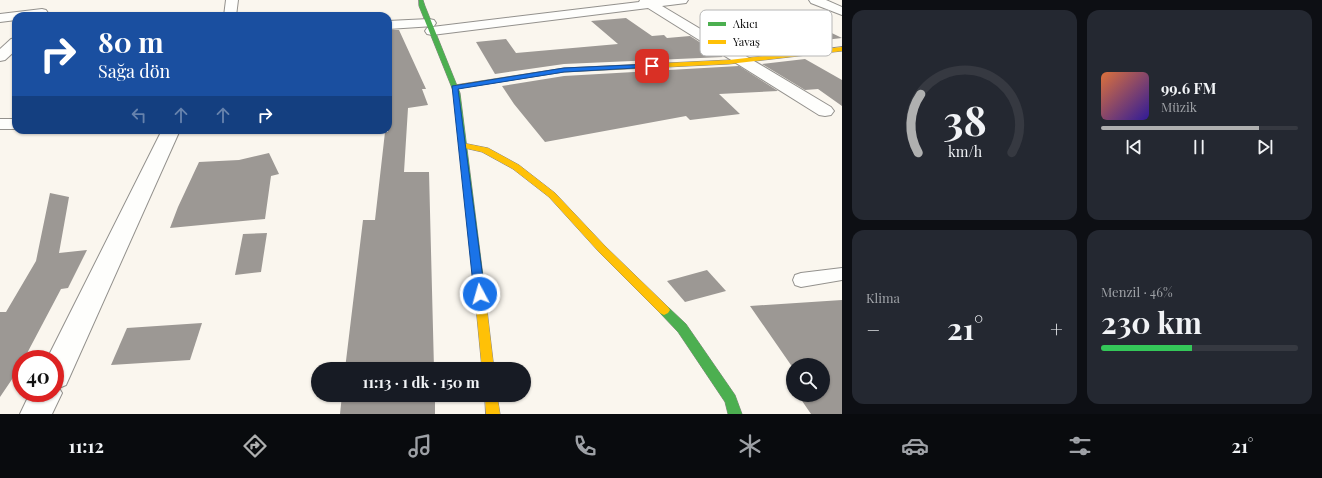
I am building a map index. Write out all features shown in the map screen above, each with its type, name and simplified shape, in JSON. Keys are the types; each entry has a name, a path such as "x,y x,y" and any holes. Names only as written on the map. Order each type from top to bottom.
{"street":[{"path":"230,12 232,0"},
{"path":"421,0 430,27 457,93 487,362"},
{"path":"392,25 430,27 647,2 682,0"},
{"path":"815,0 842,11"},
{"path":"647,2 700,34"},
{"path":"0,18 12,17"},
{"path":"0,57 12,46"},
{"path":"832,50 842,49"},
{"path":"735,56 825,111"},
{"path":"455,87 564,70 742,60 778,56"},
{"path":"0,124 12,124"},
{"path":"64,356 169,134"},
{"path":"463,145 485,150 516,168 552,195 602,249 682,328 730,399 735,414"},
{"path":"36,414 42,402"},
{"path":"492,402 493,414"}],"lane":[{"path":"801,280 842,274"}],"building":[{"path":"626,18 652,36 664,35 667,38 690,36 700,42 700,56 723,57 564,64 495,74 476,42 506,39 516,53 618,44 591,21"},
{"path":"392,30 399,30 426,89 422,89 428,105 408,108 404,172 429,172 434,362 346,362 363,220 375,220 385,134 392,134"},
{"path":"832,33 842,38 832,39"},
{"path":"805,59 842,80 842,106 818,89 805,90 762,64"},
{"path":"739,66 778,91 719,94 740,114 690,120 686,116 545,142 514,104 502,86 564,76"},
{"path":"269,153 279,174 271,176 265,219 170,228 199,162 239,160"},
{"path":"50,193 69,197 59,253 87,250 68,288 61,289 29,350 12,350 12,379 0,397 0,312 6,312 36,261"},
{"path":"267,233 261,272 235,275 243,234"},
{"path":"707,270 726,291 685,302 667,281"},
{"path":"842,300 842,414 811,414 803,402 830,402 830,358 786,358 750,306"},
{"path":"202,323 190,360 111,365 127,328"},
{"path":"341,402 435,402 435,414 340,414"}],"traffic: fast":[{"path":"421,0 422,6 457,93 478,276"},
{"path":"664,310 682,328 730,399 735,414"}],"traffic: slow":[{"path":"832,50 842,49"},
{"path":"455,87 564,70 729,62 781,56"},
{"path":"463,145 485,150 516,167 552,195 602,249 664,310"},
{"path":"478,276 487,362"},
{"path":"492,402 493,414"}],"route":[{"path":"480,294 457,93 455,87 564,70 652,66"}]}
